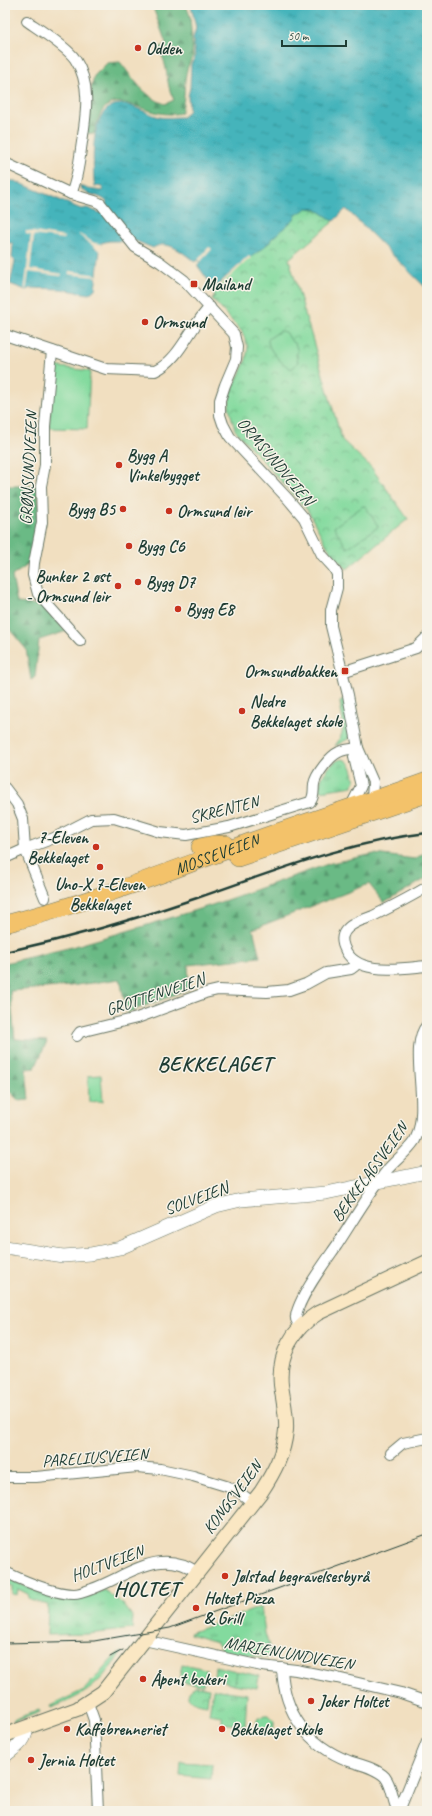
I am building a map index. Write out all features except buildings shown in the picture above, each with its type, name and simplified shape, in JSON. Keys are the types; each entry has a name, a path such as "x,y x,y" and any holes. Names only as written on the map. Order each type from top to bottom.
{"highway":[{"name":"MOSSEVEIEN","path":"5,924 40,915 142,881 242,844 372,799 426,785"},
{"name":"MOSSEVEIEN","path":"5,932 70,916 334,826 426,785"},
{"path":"334,826 369,804 372,799"},
{"path":"200,847 214,844 242,844"},
{"path":"40,915 52,898"}],"main road":[{"name":"KONGSVEIEN","path":"5,1735 71,1712 88,1703 109,1686 272,1475 282,1454 286,1421 281,1385 282,1361 290,1341 301,1326 318,1313 427,1262"}],"street":[{"path":"27,20 72,56 83,77 86,98 86,120 76,179 71,194"},
{"name":"ORMSUNDVEIEN","path":"5,163 71,194 94,200 104,207 131,243 179,275 232,331 237,347 234,364 220,400 220,415 230,437 308,524 322,555 337,574 337,584 330,616 331,626 358,748 373,782 372,799"},
{"path":"5,335 106,369 155,372 170,361 201,317 210,307"},
{"name":"GRØNSUNDVEIEN","path":"52,351 45,426 45,464 41,486 42,522 33,575 38,594 80,641"},
{"path":"342,672 416,648 427,637"},
{"name":"ORMSUNDVEIEN","path":"358,748 354,757 361,786 372,799"},
{"name":"SKRENTEN","path":"5,858 54,838 83,822 103,818 114,818 160,832 179,836 204,833 229,827 310,802 313,798 314,784 317,777 333,756 340,751 358,748"},
{"path":"351,806 361,786"},
{"path":"5,788 17,804 23,819 25,849 52,898"},
{"path":"427,887 404,901 359,921 347,929 342,938 342,943 347,954 356,962 365,966 385,969 427,966"},
{"name":"GROTTENVEIEN","path":"77,1036 80,1032 137,1018 205,993 218,990 267,992 289,990 306,984 326,973 351,969 355,966 356,962"},
{"name":"BEKKELAGSVEIEN","path":"301,1326 297,1322 296,1316 308,1289 377,1184 416,1140 425,1109 425,1080 420,1037 427,1025"},
{"name":"SOLVEIEN","path":"5,1247 63,1256 90,1254 120,1248 216,1206 241,1200 326,1193 377,1184 427,1172"},
{"path":"391,1453 403,1443 427,1438"},
{"name":"PARELIUSVEIEN","path":"5,1477 36,1477 137,1467 160,1469 206,1479 226,1486 239,1492 252,1502"},
{"name":"HOLTVEIEN","path":"5,1572 36,1585 64,1593 76,1594 99,1586 142,1566 156,1562 182,1564 197,1572"},
{"name":"MARIENLUNDVEIEN","path":"144,1640 262,1666 337,1678 394,1691 427,1702"},
{"path":"282,1668 287,1698 296,1718 307,1734 326,1750 373,1770 384,1777 390,1786 394,1804 398,1811"},
{"path":"88,1703 94,1720 98,1811"},
{"path":"5,1756 23,1742 26,1735 26,1728"},
{"path":"398,1811 427,1742"}],"green space":[{"path":"152,5 186,5 190,16 193,57 187,70 181,113 167,114 117,102 107,106 100,116 94,134 87,133 90,95 94,76 107,63 120,62 145,92 158,101 165,104 174,100 169,87 166,67 162,55 158,49 166,43"},
{"path":"307,207 316,209 334,221 289,259 342,440 371,467 408,519 347,569 328,548 308,511 235,430 229,408 230,395 246,360 248,347 242,332 212,299 215,296 211,292 226,277 271,241 270,240 294,219 296,215"},
{"path":"280,331 286,332 292,342 295,343 298,352 296,354 298,362 292,369 276,357 268,343 268,339"},
{"path":"53,366 90,371 87,429 49,428"},
{"path":"5,486 37,486 40,512 32,562 12,576 17,603 41,605 67,631 39,640 35,677 31,680 26,649 5,624"},
{"path":"365,506 378,527 347,548 334,527"},
{"path":"344,699 351,735 348,739 335,746 342,734 343,729 340,702"},
{"path":"343,759 351,766 355,782 353,783 353,786 320,791 321,782 326,771 338,760"},
{"path":"427,851 427,878 384,903 369,884 253,929 260,957 188,965 189,989 127,1013 120,979 70,986 10,991 15,1039 47,1041 35,1068 26,1069 29,1100 19,1101 5,1087 5,963 68,948 141,927 212,905 331,863 374,854 415,859"},
{"path":"101,1075 103,1101 89,1102 88,1076"},
{"path":"5,1577 41,1592 61,1597 83,1597 104,1590 123,1604 133,1617 132,1629 88,1634 47,1635 48,1605 30,1600 28,1594 18,1589 17,1595 12,1594 12,1587 5,1585"},
{"path":"261,1607 265,1633 271,1653 268,1658 223,1651 216,1642 190,1634 190,1633"},
{"path":"122,1652 106,1673 92,1687 75,1698 51,1708 50,1706 84,1690 115,1656"},
{"path":"182,1664 206,1669 203,1685 179,1681"},
{"path":"215,1666 236,1671 234,1684 214,1677"},
{"path":"237,1671 259,1676 257,1688 234,1684"},
{"path":"196,1686 209,1688 207,1705 197,1703 188,1697 188,1694"},
{"path":"213,1689 247,1694 245,1726 222,1723 222,1716 209,1714"},
{"path":"39,1710 40,1712 14,1722 13,1720"},
{"path":"264,1715 269,1715 274,1720 274,1726 271,1734 255,1732 257,1720"},
{"path":"181,1762 212,1764 211,1779 180,1776"}],"water":[{"path":"191,5 427,5 427,289 346,209 334,221 316,209 307,208 296,215 294,219 270,240 271,241 250,258 249,257 214,288 197,265 200,262 197,260 195,262 181,251 170,246 159,245 153,248 136,241 109,241 101,243 95,289 89,294 61,289 31,288 26,290 10,284 15,261 12,258 13,243 8,243 5,253 5,178 81,209 87,208 100,213 107,202 100,197 84,191 79,185 88,189 102,191 103,187 95,186 93,160 95,134 98,122 104,113 111,106 122,104 129,105 156,116 169,118 183,117 189,110 188,96 190,88 191,64 195,57 193,38 196,28"}],"pier":[{"path":"26,231 65,237 64,239 34,235 30,269 62,274 61,276 29,272 26,290 25,286 31,235 26,234"},
{"path":"79,235 94,243 101,244 101,252"},
{"path":"209,247 212,249 200,262 198,260"},
{"path":"249,256 252,259 249,259 216,290 213,290"},
{"path":"69,271 97,275 97,277 69,274"}],"tram line":[{"path":"5,1643 94,1641 170,1628 427,1534"},
{"path":"110,1657 123,1650"}],"railway":[{"path":"5,952 78,935 126,921 310,859 368,843 427,833"}],"place":[{"name":"Odden","path":"138,48"},
{"name":"Mailand","path":"194,284"},
{"name":"Ormsund","path":"145,322"},
{"name":"Bygg A Vinkelbygget","path":"119,465"},
{"name":"Bygg B5","path":"123,509"},
{"name":"Ormsund leir","path":"169,511"},
{"name":"Bygg C6","path":"129,546"},
{"name":"Bygg D7","path":"138,582"},
{"name":"Bunker 2 øst - Ormsund leir","path":"118,586"},
{"name":"Bygg E8","path":"178,609"},
{"name":"Ormsundbakken","path":"345,671"},
{"name":"Nedre Bekkelaget skole","path":"242,711"},
{"name":"7-Eleven Bekkelaget","path":"96,847"},
{"name":"Uno-X 7-Eleven Bekkelaget","path":"100,867"},
{"name":"Jølstad begravelsesbyrå","path":"225,1576"},
{"name":"Holtet Pizza & Grill","path":"196,1608"},
{"name":"Åpent bakeri","path":"143,1679"},
{"name":"Joker Holtet","path":"311,1701"},
{"name":"Kaffebrenneriet","path":"67,1729"},
{"name":"Bekkelaget skole","path":"222,1729"},
{"name":"Jernia Holtet","path":"31,1760"}],"district":[{"name":"BEKKELAGET","path":"215,1064"},
{"name":"HOLTET","path":"147,1589"}]}
